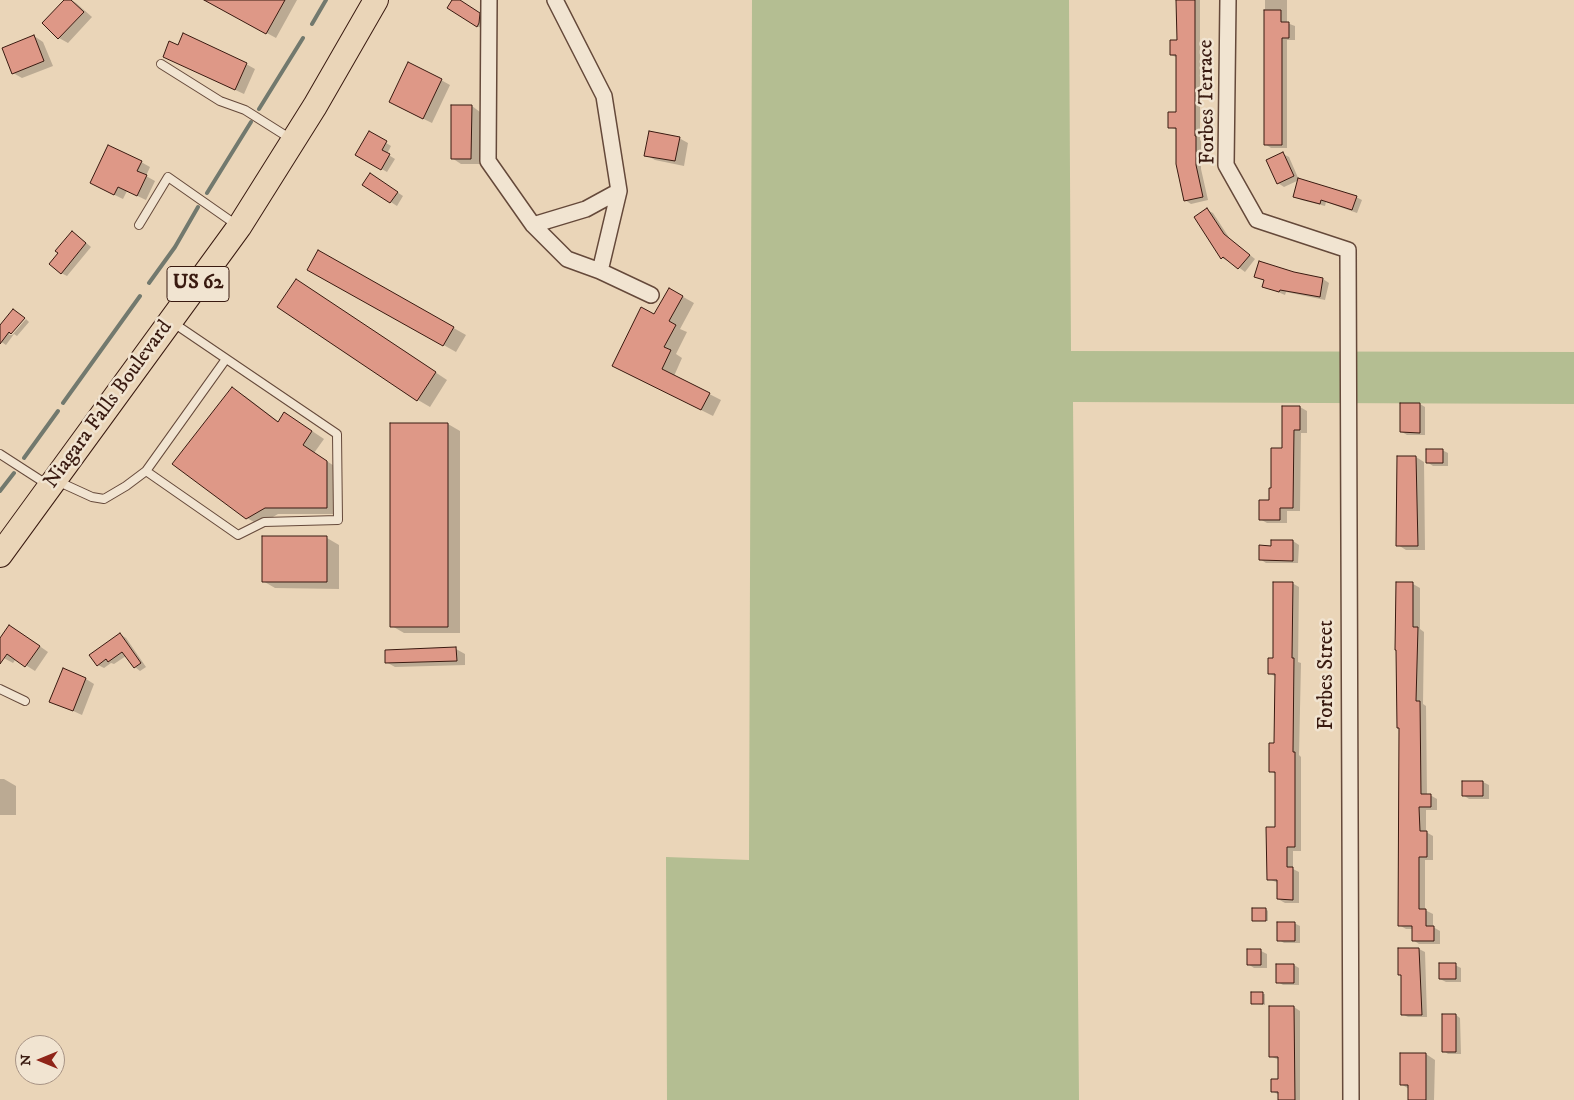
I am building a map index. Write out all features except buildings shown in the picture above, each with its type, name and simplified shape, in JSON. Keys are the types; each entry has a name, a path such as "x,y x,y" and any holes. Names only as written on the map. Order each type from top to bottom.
{"main road":[{"name":"Niagara Falls Boulevard","path":"0,554 239,227 315,106 376,0"}],"street":[{"path":"489,0 488,162 533,225 567,259 600,271 651,295"},
{"path":"555,0 604,96 620,191 600,271"},
{"name":"Forbes Terrace","path":"1228,0 1226,165 1257,220 1348,250"},
{"path":"533,225 586,210 620,191"},
{"name":"Forbes Street","path":"1348,250 1351,1100"}],"lane":[{"path":"161,64 220,101 246,110 293,140"},
{"path":"139,226 168,177 239,227"},
{"path":"146,471 238,535 264,522 338,520 337,434 171,321"},
{"path":"0,454 52,483 92,497 104,498 126,486 146,471 226,359"},
{"path":"0,690 24,700"}],"green space":[{"path":"752,0 1069,0 1071,351 1574,352 1574,404 1073,402 1079,1100 667,1100 666,857 749,860"}],"waterway":[{"path":"312,24 326,0"},
{"path":"259,109 303,38"},
{"path":"207,193 251,122"},
{"path":"149,283 175,247 198,207"},
{"path":"63,403 140,296"},
{"path":"24,458 58,411"},
{"path":"0,491 14,473"}]}
